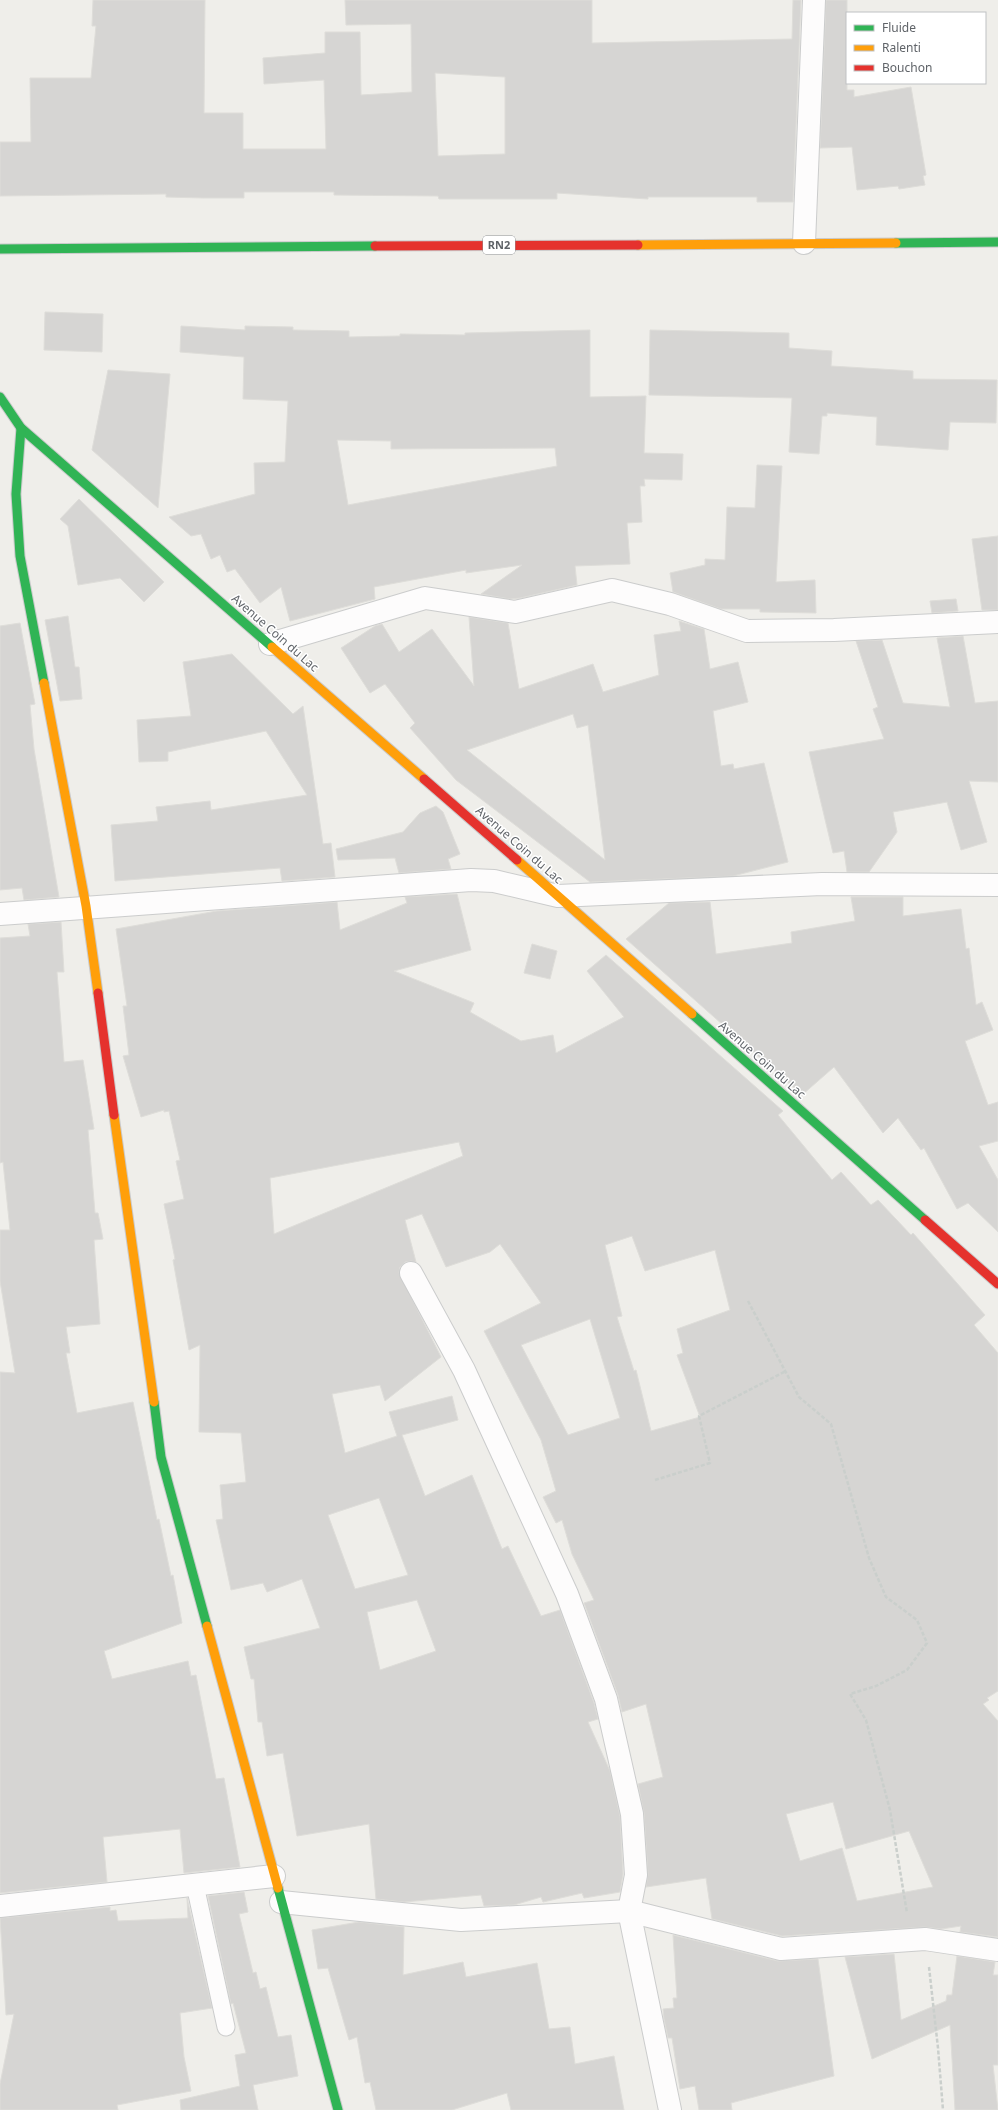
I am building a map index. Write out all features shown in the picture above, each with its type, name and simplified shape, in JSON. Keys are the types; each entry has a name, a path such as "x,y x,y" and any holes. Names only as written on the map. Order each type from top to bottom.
{"main road":[{"name":"RN2","path":"0,249 998,242"},
{"name":"Avenue Coin du Lac","path":"0,398 21,428 558,896 998,1284"},
{"path":"21,428 16,494 20,556 86,906 161,1457 338,2110"}],"street":[{"path":"804,243 814,0"},
{"path":"270,644 425,598 515,612 612,590 670,604 747,631 834,630 998,622"},
{"path":"0,914 86,906 471,880 494,881 558,896 822,884 998,885"},
{"path":"411,1272 464,1370 563,1587 606,1699 632,1814 636,1875 629,1910 670,2110"},
{"path":"0,1906 274,1876"},
{"path":"281,1902 461,1920 629,1910 781,1949 918,1939 998,1950"}],"lane":[{"path":"196,1885 226,2027"}],"path":[{"path":"748,1301 799,1397 831,1424 868,1558 886,1597 917,1620 927,1643 907,1670 876,1686 850,1694 866,1720 890,1810 918,1939 938,2048 943,2110"},
{"path":"655,1480 710,1463 699,1416 786,1371"}],"building":[{"path":"93,0 205,0 204,113 243,113 243,149 326,149 324,80 264,84 263,58 325,53 325,32 360,32 361,95 412,92 411,24 346,25 345,0 592,0 592,43 792,39 793,0 801,0 793,202 757,202 757,197 648,197 648,199 557,193 557,199 439,199 438,196 334,195 334,192 244,192 244,198 166,197 166,194 0,196 0,142 31,142 30,78 91,78 96,26 92,26","holes":["435,73 505,77 505,154 438,156"]},
{"path":"826,0 847,0 847,90 854,90 854,97 911,87 926,175 923,176 925,185 899,189 898,186 857,190 852,147 820,148"},
{"path":"45,312 103,314 102,352 44,350"},
{"path":"181,326 245,330 245,326 293,327 293,330 349,331 349,337 400,336 400,334 465,335 465,333 590,330 590,397 646,396 644,453 683,454 682,480 644,479 645,486 640,486 642,522 627,523 630,564 575,566 577,585 510,599 481,594 522,565 466,573 466,570 374,587 375,599 290,621 281,587 260,603 235,569 227,572 220,555 211,559 201,534 191,536 169,517 255,494 254,463 285,462 288,401 243,399 244,357 180,352","holes":["337,440 391,441 391,449 555,448 557,466 348,505"]},
{"path":"650,330 789,333 789,348 832,351 831,366 913,371 913,379 997,380 996,423 950,422 948,450 876,445 877,417 827,413 827,416 822,416 819,454 789,452 792,398 649,395"},
{"path":"108,370 170,374 158,508 92,450"},
{"path":"757,465 782,466 776,582 815,580 816,613 760,612 760,609 721,609 673,592 670,573 705,565 705,559 725,560 727,507 755,508"},
{"path":"79,499 164,582 144,602 120,578 78,585 68,526 60,519"},
{"path":"998,536 998,610 982,610 972,539"},
{"path":"956,599 958,611 932,613 930,601"},
{"path":"68,616 75,667 79,667 82,699 60,701 45,620"},
{"path":"469,617 508,623 519,689 593,664 603,692 659,675 654,635 681,631 679,621 704,629 710,669 738,662 748,702 713,711 721,766 733,764 734,769 764,763 788,862 733,876 590,882 456,780 410,728 415,723 385,684 370,693 341,648 375,626 382,624 399,652 432,629 474,686","holes":["573,714 577,728 588,725 605,860 467,750"]},
{"path":"20,623 35,704 30,705 34,749 59,897 24,900 22,888 0,890 0,626"},
{"path":"963,636 975,703 998,701 998,782 969,781 987,842 961,850 947,802 893,812 897,832 869,872 847,872 844,851 833,853 809,752 884,739 873,709 878,707 856,641 882,640 903,703 950,707 937,638"},
{"path":"232,654 293,714 303,706 323,844 331,843 335,877 282,881 280,868 115,881 111,825 158,821 156,807 210,801 211,810 307,795 266,731 168,752 168,761 139,762 137,720 191,716 183,662"},
{"path":"436,806 443,812 460,854 448,859 451,869 399,873 395,858 338,860 336,849 403,832 420,813"},
{"path":"457,894 471,950 394,971 474,1003 470,1012 521,1041 553,1035 556,1053 624,1017 587,971 606,955 783,1111 778,1115 832,1180 841,1172 871,1205 878,1200 911,1235 913,1233 985,1315 974,1325 998,1353 998,1691 987,1698 989,1700 983,1704 998,1721 998,1937 960,1932 961,1926 941,1929 924,1927 782,1936 712,1919 706,1878 646,1887 648,1874 644,1813 638,1784 663,1777 646,1704 622,1712 618,1695 584,1603 594,1600 572,1554 562,1520 556,1523 543,1497 556,1491 541,1440 484,1331 541,1303 500,1244 490,1252 446,1267 422,1214 405,1220 416,1262 405,1262 400,1267 399,1273 441,1357 385,1401 380,1385 332,1394 345,1453 397,1436 389,1412 452,1396 458,1420 402,1435 425,1496 472,1475 502,1549 508,1546 541,1616 560,1610 594,1703 598,1719 588,1722 610,1771 620,1816 623,1874 620,1892 584,1898 582,1893 543,1902 541,1897 514,1905 484,1906 481,1895 404,1902 376,1899 369,1824 297,1836 283,1753 267,1756 262,1722 258,1722 254,1679 251,1679 244,1647 320,1628 302,1579 267,1592 263,1583 231,1590 216,1520 223,1519 220,1485 246,1482 241,1433 199,1432 200,1345 189,1350 173,1260 175,1259 164,1204 184,1199 176,1161 180,1160 169,1111 164,1112 164,1110 141,1117 123,1056 129,1055 123,1006 127,1006 116,929 217,911 337,902 340,930 407,903 405,897","holes":["459,1142 463,1156 274,1234 270,1178","632,1236 645,1271 715,1250 730,1310 677,1329 683,1353 677,1355 700,1417 651,1431 636,1370 634,1371 617,1317 622,1316 605,1245","590,1319 620,1418 568,1435 521,1345","379,1498 408,1575 355,1589 328,1515","417,1600 436,1651 380,1670 367,1612","833,1802 846,1849 909,1831 933,1887 857,1901 842,1848 800,1861 786,1814"]},
{"path":"851,897 903,897 903,916 961,909 966,949 969,948 976,1005 982,1002 993,1030 965,1041 988,1105 998,1102 998,1141 979,1146 998,1180 998,1232 968,1203 957,1209 924,1148 921,1150 898,1118 883,1133 834,1067 802,1095 626,939 669,903 710,902 716,954 792,943 791,932 855,921"},
{"path":"61,922 64,972 57,972 64,1062 83,1060 94,1129 88,1130 95,1213 98,1213 103,1239 94,1240 100,1324 66,1327 70,1353 66,1353 77,1413 133,1402 157,1520 159,1519 171,1576 173,1575 182,1623 104,1651 112,1679 188,1661 191,1676 196,1675 216,1779 224,1778 240,1867 184,1873 180,1829 103,1837 107,1882 0,1893 0,1372 15,1373 0,1281 0,1230 10,1230 3,1162 0,1163 0,938 30,936 28,924"},
{"path":"532,944 557,951 550,979 524,973"},
{"path":"244,1892 248,1912 239,1914 253,1973 256,1972 260,1989 266,1987 278,2037 291,2035 298,2076 253,2085 258,2110 181,2110 180,2100 240,2086 235,2055 246,2053 233,2003 231,2004 208,1896"},
{"path":"187,1898 212,2008 180,2013 184,2057 191,2091 117,2105 118,2110 0,2110 0,2084 14,2014 6,2015 0,1918 110,1907 110,1911 116,1910 118,1921 188,1918"},
{"path":"359,1922 404,1927 403,1975 463,1962 466,1977 537,1963 549,2029 570,2027 575,2064 614,2056 624,2110 511,2110 507,2093 452,2110 376,2110 370,2082 365,2083 357,2037 349,2040 328,1968 318,1969 312,1930"},
{"path":"673,1935 778,1961 818,1959 834,2076 731,2103 732,2110 699,2110 695,2086 680,2089 672,2038 668,2038 664,2019 663,2009 674,2008 673,1998 677,1998"},
{"path":"894,1954 901,2020 946,2001 947,1995 952,1995 957,1956 995,1962 993,1975 998,1975 998,2065 993,2065 998,2110 955,2110 950,2025 872,2059 845,1957"}],"traffic: fast":[{"path":"896,243 998,242"},
{"path":"0,249 375,246"},
{"path":"0,397 21,428 272,647"},
{"path":"21,428 16,494 20,556 44,683"},
{"path":"692,1014 925,1220"},
{"path":"154,1402 161,1457 207,1626"},
{"path":"278,1888 338,2110"}],"traffic: slow":[{"path":"638,245 896,243"},
{"path":"272,647 424,779"},
{"path":"44,683 86,906 98,993"},
{"path":"517,860 692,1014"},
{"path":"114,1115 154,1402"},
{"path":"207,1626 278,1888"}],"traffic: jam":[{"path":"375,246 638,245"},
{"path":"424,779 517,860"},
{"path":"98,993 114,1115"},
{"path":"925,1220 998,1284"}]}
